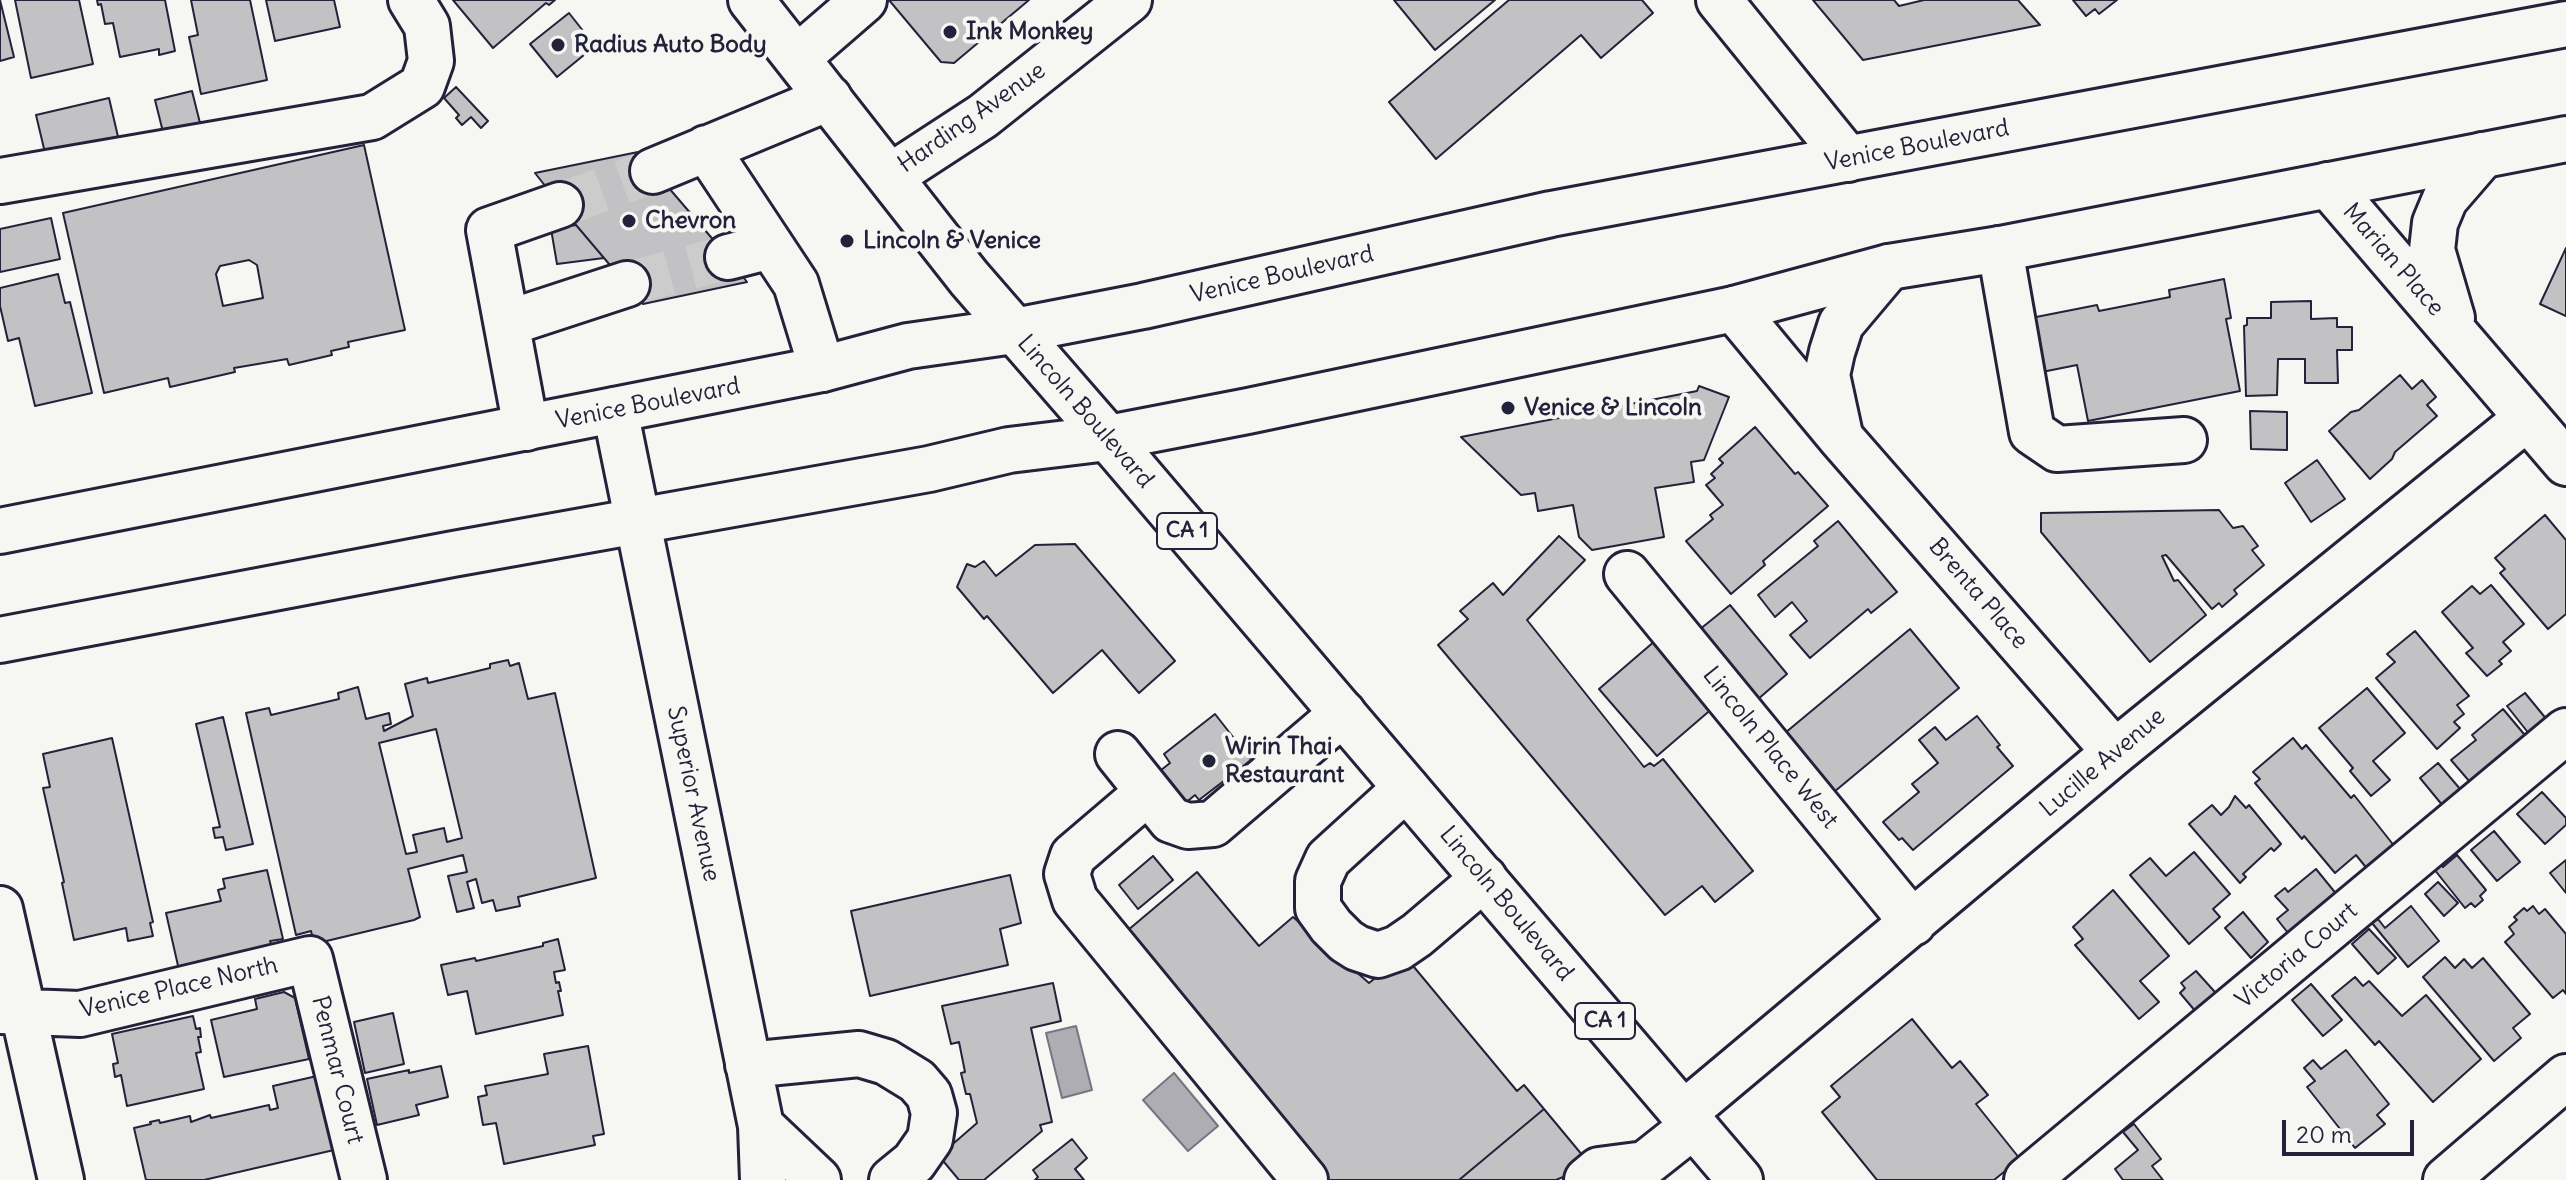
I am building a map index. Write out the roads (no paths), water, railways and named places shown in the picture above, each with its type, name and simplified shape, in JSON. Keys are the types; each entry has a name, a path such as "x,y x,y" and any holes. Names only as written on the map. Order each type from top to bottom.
{"main road":[{"path":"0,181 372,117 422,86 431,61 427,26 411,0"},
{"name":"Lincoln Boulevard","path":"751,0 969,278 1740,1180"},
{"path":"797,58 864,0"},
{"name":"Harding Avenue","path":"891,176 983,116 1129,0"},
{"path":"1719,0 1848,159"},
{"name":"Venice Boulevard","path":"0,531 822,369 908,346 1014,331 1169,300 1551,214 2566,24"},
{"path":"653,171 829,98"},
{"path":"0,640 637,520 929,469 1009,450 1108,438 1248,411 1734,309 1889,267 2000,249 2566,139"},
{"path":"706,148 796,284 822,369"},
{"name":"Marian Place","path":"2457,335 2432,250 2435,223 2445,199 2483,155"},
{"name":"Marian Place","path":"2328,185 2566,463"},
{"path":"526,428 489,230 560,205"},
{"path":"728,257 771,246"},
{"path":"2000,249 2032,432 2057,449 2184,440"},
{"name":"Brenta Place","path":"1840,437 1827,375 1832,352 1841,324 1889,267"},
{"path":"508,323 627,284"},
{"name":"Brenta Place","path":"1734,309 1840,437 2115,752"},
{"name":"Superior Avenue","path":"615,410 761,1126 763,1180"},
{"name":"Lucille Avenue","path":"1642,1172 1688,1120 1913,923 2115,752 2527,418"},
{"name":"Lincoln Place West","path":"1627,574 1913,923"},
{"path":"1118,754 1171,820 1188,826 1213,824 1343,713"},
{"name":"Victoria Court","path":"2027,1180 2566,731"},
{"path":"1406,788 1328,859 1318,881 1318,908 1331,926 1357,948 1378,955 1398,948 1417,935 1484,878"},
{"path":"1148,792 1073,856 1067,874 1075,900 1305,1180"},
{"path":"0,909 11,1011 61,1180"},
{"name":"Venice Place North","path":"11,1011 80,1014 310,959"},
{"name":"Penmar Court","path":"310,959 364,1180"},
{"path":"748,1065 859,1054 886,1062 917,1081 929,1095 934,1113 930,1139 914,1162 892,1180"},
{"path":"2446,1180 2566,1077"},
{"path":"761,1126 818,1180"},
{"path":"1587,1180 1599,1170 1642,1172"}],"tunnel":[{"path":"560,205 653,171"},
{"path":"627,284 728,257"}],"place":[{"name":"Ink Monkey","path":"950,32"},
{"name":"Radius Auto Body","path":"558,45"},
{"name":"Chevron","path":"629,221"},
{"name":"Lincoln & Venice","path":"847,241"},
{"name":"Venice & Lincoln","path":"1508,408"},
{"name":"Wirin Thai Restaurant","path":"1209,761"}]}
